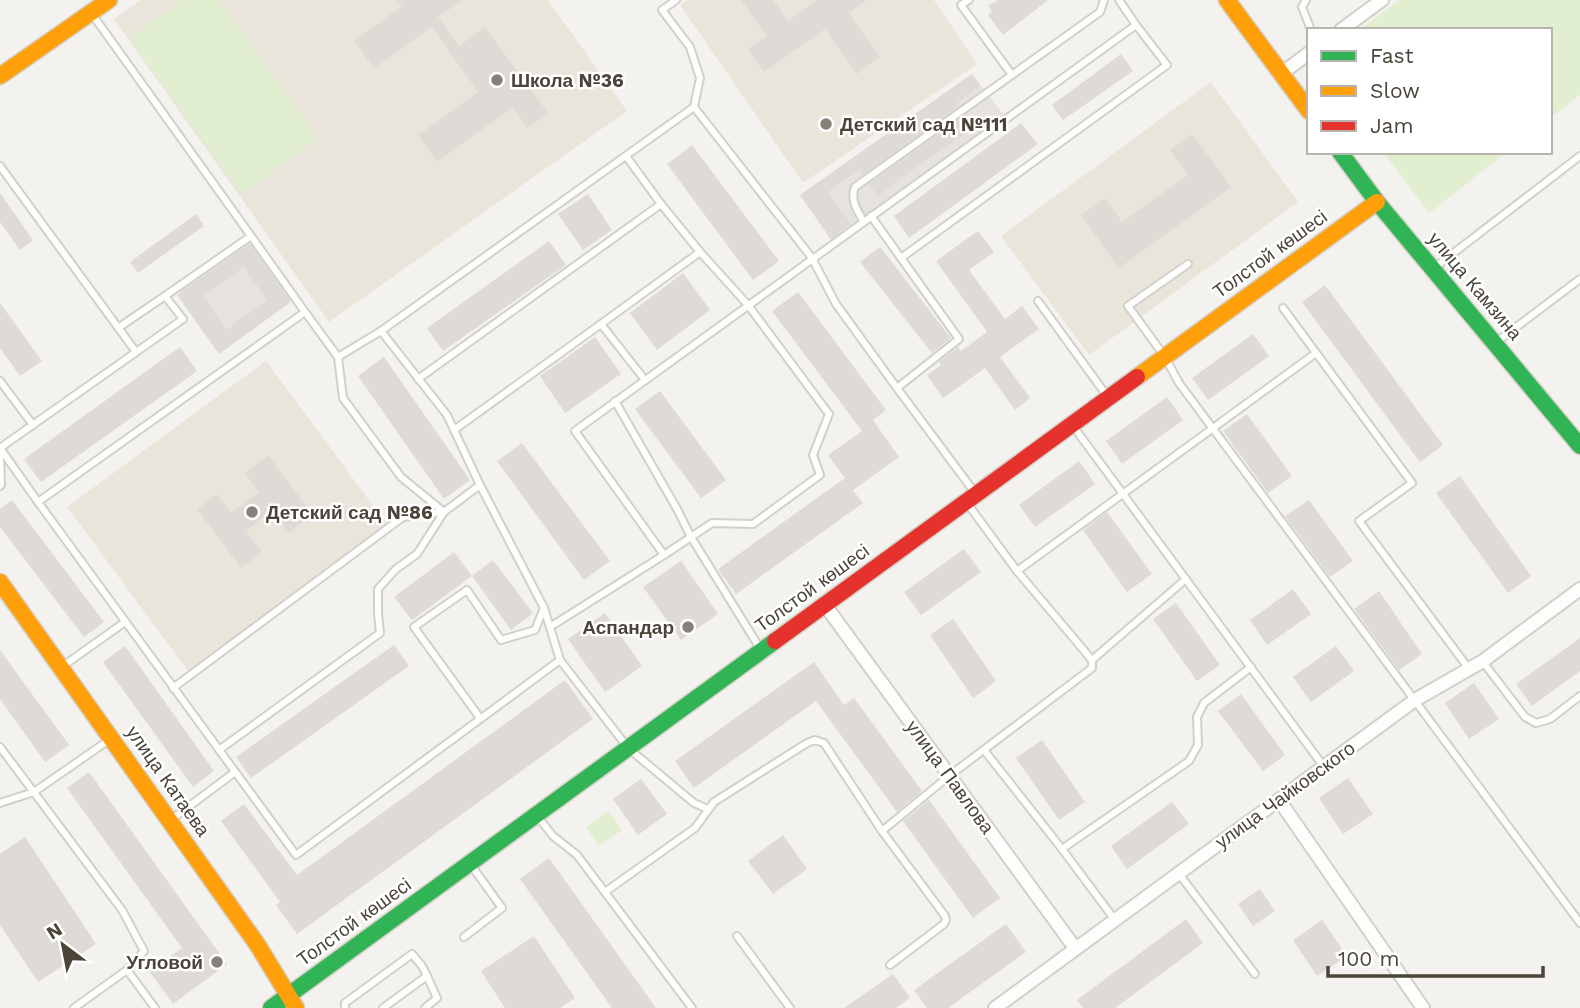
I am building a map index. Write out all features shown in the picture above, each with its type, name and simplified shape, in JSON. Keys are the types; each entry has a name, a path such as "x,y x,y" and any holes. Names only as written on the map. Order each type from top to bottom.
{"main road":[{"path":"0,76 109,0"},
{"path":"1227,0 1307,108"},
{"name":"улица Камзина","path":"1341,154 1377,202 1580,446"},
{"name":"Толстой көшесі","path":"271,1008 291,1002 536,815 1377,202"},
{"name":"улица Катаева","path":"0,582 265,956 291,1002"}],"street":[{"path":"1344,28 1382,0"},
{"path":"1281,74 1307,55"},
{"name":"улица Чайковского","path":"995,1008 1415,700 1483,661 1580,589"},
{"name":"улица Павлова","path":"825,605 1075,948"},
{"path":"1279,800 1423,1008"}],"lane":[{"path":"338,358 381,331 694,107 700,79 690,47 662,10 676,0"},
{"path":"969,0 959,3 1012,75"},
{"path":"864,222 854,204 852,194 855,187 1100,12 1104,0"},
{"path":"901,258 1167,65 1119,0"},
{"path":"1306,0 1302,7 1310,28"},
{"path":"91,13 338,358 343,398 401,477 444,512"},
{"path":"664,555 575,431 1136,25"},
{"path":"694,107 813,258 836,304 897,388 1017,571 1091,660 1092,668 881,831"},
{"path":"550,626 712,523 753,524 820,475 813,455 829,414 748,305 700,252 626,156"},
{"path":"1433,269 1580,156"},
{"path":"0,166 136,352"},
{"path":"418,379 661,204"},
{"path":"872,216 959,339 897,388"},
{"path":"118,328 251,236"},
{"path":"454,430 700,252"},
{"path":"1188,264 1128,306 1165,357 1179,383 1580,923"},
{"path":"1495,343 1580,279"},
{"path":"165,296 183,319 0,448 296,855 560,660"},
{"path":"1038,301 1109,398"},
{"path":"1283,308 1412,483 1359,521 1469,669"},
{"path":"37,502 305,312"},
{"path":"601,324 645,380"},
{"path":"381,331 447,415 544,608 560,660 628,748 694,803 708,809"},
{"path":"1017,571 1316,353"},
{"path":"0,381 33,425"},
{"path":"615,401 691,537 762,651"},
{"path":"1072,425 1324,766"},
{"path":"0,454 0,486"},
{"path":"219,750 380,632 378,589 396,569 417,554 444,512 480,485"},
{"path":"173,688 403,517 444,512"},
{"path":"1091,660 1186,579"},
{"path":"481,718 414,627 467,590 501,640 535,630 544,608"},
{"path":"61,667 125,622"},
{"path":"1483,661 1525,717 1536,723 1550,719 1580,696"},
{"path":"1062,849 1189,761 1198,746 1197,717 1204,703 1251,667"},
{"path":"0,803 34,792 112,738"},
{"path":"605,892 695,828 708,809 722,797 815,740 824,743 881,831 946,920 890,965"},
{"path":"0,747 122,910 144,951 127,970 74,1008"},
{"path":"984,750 1115,920"},
{"path":"170,820 235,772"},
{"path":"536,815 553,836 577,855 692,1008"},
{"path":"464,937 502,908 470,864"},
{"path":"1179,874 1255,974"},
{"path":"737,936 787,1007"},
{"path":"345,1008 345,1003 412,954 422,966 437,998 425,1008"},
{"path":"127,970 155,1008"},
{"path":"383,1008 427,976"}],"shaded area":[{"path":"141,0 548,0 627,111 329,322 114,19"},
{"name":"Детский сад №111","path":"688,0 934,0 977,64 803,183 680,5"},
{"path":"972,74 1005,116 831,240 800,195"},
{"path":"1211,82 1298,202 1089,355 1001,236"},
{"path":"251,236 293,296 219,348 177,290"},
{"path":"266,361 388,526 189,672 67,507"}],"green space":[{"path":"183,0 218,0 318,138 242,194 130,39"},
{"path":"1399,0 1580,0 1580,95 1552,116 1552,28 1362,28"},
{"path":"1385,154 1504,154 1429,213"},
{"path":"608,811 622,830 599,846 586,827"}],"building":[{"name":"Школа №36","path":"397,0 463,0 438,17 459,46 485,27 548,113 527,128 513,107 437,162 418,135 478,92 432,27 374,68 354,41 402,6"},
{"path":"741,0 773,0 788,21 817,0 867,0 849,13 880,57 857,74 825,29 764,72 748,49 767,36"},
{"path":"998,0 1048,0 1003,35 988,15 992,12 988,6"},
{"path":"1121,54 1133,71 1063,120 1052,105"},
{"path":"972,74 980,86 958,101 960,105 863,175 859,170 828,192 851,224 831,239 800,195"},
{"path":"967,114 975,126 877,195 869,184"},
{"path":"1021,123 1038,144 909,238 894,216"},
{"path":"1192,134 1231,187 1119,268 1081,215 1105,198 1122,222 1188,175 1170,150"},
{"path":"692,145 779,261 753,280 667,164"},
{"path":"0,193 33,240 20,250 0,222"},
{"path":"588,194 612,230 583,250 558,214"},
{"path":"196,214 204,226 138,273 130,262"},
{"path":"978,231 994,252 969,270 1005,319 1022,306 1039,329 1000,357 1030,398 1015,410 985,368 943,398 927,375 958,347 961,351 987,332 936,261"},
{"path":"549,241 566,265 443,351 427,328"},
{"path":"250,244 291,302 219,354 177,295","holes":["244,267 267,300 226,330 203,296"]},
{"path":"880,247 951,338 932,353 860,262"},
{"path":"683,273 710,310 657,350 630,313"},
{"path":"1325,285 1443,445 1420,462 1302,302"},
{"path":"798,292 886,410 873,420 899,457 853,490 863,503 736,594 718,569 845,478 828,455 862,431 772,311"},
{"path":"0,303 42,361 20,376 0,348"},
{"path":"1253,334 1269,356 1208,400 1192,378"},
{"path":"595,337 621,374 565,413 540,376"},
{"path":"180,347 197,371 41,482 24,459"},
{"path":"384,357 470,480 444,499 358,376"},
{"path":"660,391 726,480 701,498 635,409"},
{"path":"1167,397 1183,420 1122,464 1106,441"},
{"path":"1247,414 1292,476 1268,493 1223,431"},
{"path":"522,443 610,561 584,580 497,461"},
{"name":"Детский сад №86","path":"268,455 313,515 289,533 272,511 246,531 262,552 241,568 197,509 217,494 231,513 259,492 245,473"},
{"path":"1079,461 1095,484 1035,527 1019,505"},
{"path":"1460,476 1531,576 1508,593 1436,493"},
{"path":"12,500 104,622 84,637 0,527 0,509"},
{"path":"1309,500 1353,561 1330,577 1285,516"},
{"path":"1107,512 1152,574 1127,592 1083,530"},
{"path":"964,549 981,572 921,615 904,592"},
{"path":"454,552 472,576 412,620 394,597"},
{"path":"493,560 533,613 511,630 472,576"},
{"path":"681,561 718,614 681,640 643,587"},
{"path":"1293,589 1311,614 1267,645 1250,620"},
{"path":"1379,591 1422,654 1399,670 1354,609"},
{"path":"1176,603 1220,665 1197,681 1153,619"},
{"path":"605,613 642,666 605,692 568,639"},
{"path":"953,619 996,681 973,698 930,635"},
{"path":"1580,638 1580,671 1532,706 1516,684"},
{"path":"394,645 409,666 251,778 236,757"},
{"path":"125,646 214,771 193,787 103,662"},
{"path":"1336,646 1354,671 1311,702 1293,677"},
{"path":"0,650 69,745 45,762 0,699"},
{"path":"814,662 844,705 854,698 922,791 897,812 816,701 694,788 675,761"},
{"path":"565,680 593,719 297,934 276,905 280,902 221,821 244,804 297,875"},
{"path":"1474,683 1499,719 1469,739 1445,703"},
{"path":"1241,694 1285,755 1263,771 1218,711"},
{"path":"1042,740 1085,802 1059,820 1016,758"},
{"path":"89,772 227,964 173,1004 149,971 182,948 67,788"},
{"path":"1348,778 1373,814 1343,834 1319,798"},
{"path":"641,779 667,814 638,835 613,799"},
{"path":"929,800 1000,898 973,918 903,821"},
{"path":"1172,802 1189,824 1127,869 1111,846"},
{"path":"783,835 807,869 773,894 748,861"},
{"path":"25,837 96,944 38,982 0,925 0,854"},
{"path":"549,858 656,1008 612,1008 520,879"},
{"path":"1260,889 1275,911 1253,926 1238,904"},
{"path":"1186,919 1203,943 1115,1008 1083,1008 1077,1000"},
{"path":"1322,920 1347,956 1317,976 1293,940"},
{"path":"1006,924 1026,952 948,1008 927,1008 914,990"},
{"path":"534,936 575,998 560,1008 505,1008 481,971"},
{"path":"893,974 910,998 896,1008 844,1008"}],"traffic: fast":[{"path":"1341,154 1377,202 1580,446"},
{"path":"271,1008 775,641"}],"traffic: slow":[{"path":"0,76 109,0"},
{"path":"1227,0 1307,108"},
{"path":"1137,377 1377,202"},
{"path":"0,582 257,944 296,1008"}],"traffic: jam":[{"path":"775,641 1137,377"}],"place":[{"name":"Школа №36","path":"497,80"},
{"name":"Детский сад №111","path":"826,124"},
{"name":"Детский сад №86","path":"252,512"},
{"name":"Аспандар","path":"688,627"},
{"name":"Угловой","path":"217,962"}]}
